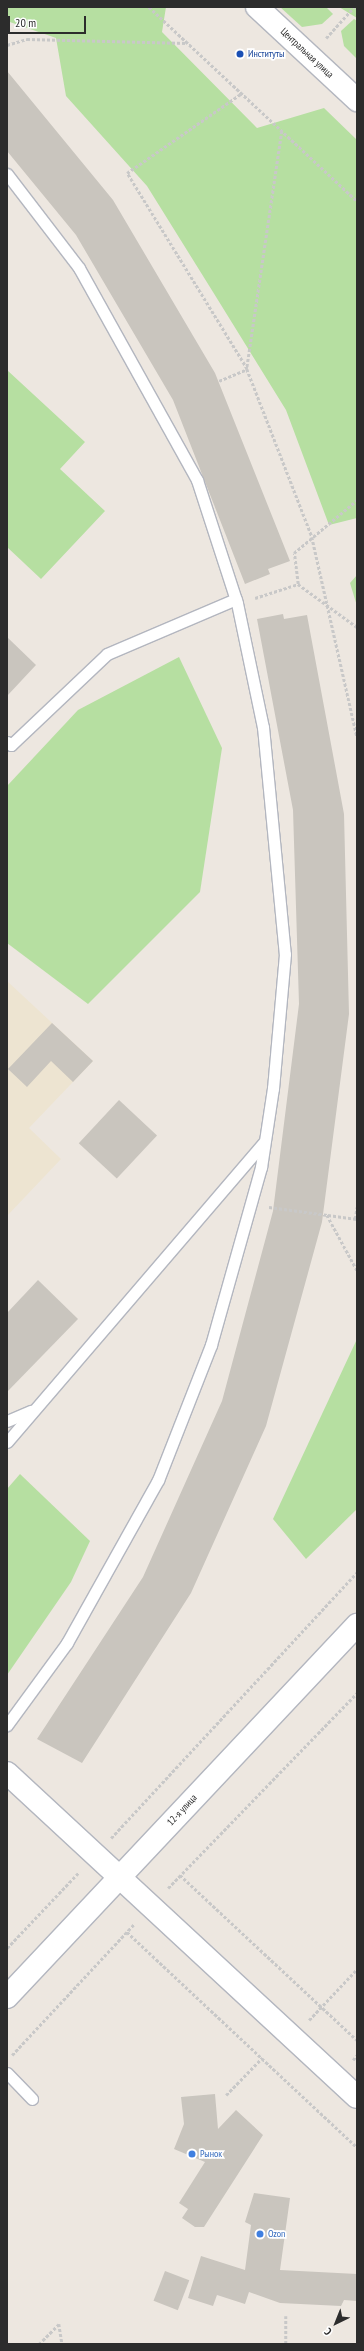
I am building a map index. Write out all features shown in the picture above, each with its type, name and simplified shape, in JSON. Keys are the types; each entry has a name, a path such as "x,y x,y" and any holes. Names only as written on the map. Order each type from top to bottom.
{"street":[{"name":"Центральная улица","path":"258,7 357,100"},
{"name":"12-я улица","path":"7,1997 357,1625"},
{"path":"7,1772 357,2097"}],"lane":[{"path":"7,174 79,268 149,388 197,480 237,601 263,727 285,954 273,1088 253,1206 211,1345 158,1480 67,1643 7,1725"},
{"path":"7,742 11,745 107,654 237,601"},
{"path":"7,1442 263,1143"},
{"path":"7,1421 34,1410"},
{"path":"7,2073 32,2099"}],"path":[{"path":"149,7 357,201"},
{"path":"330,44 325,39 354,7"},
{"path":"7,45 27,39 187,43"},
{"path":"242,94 127,173 247,369 312,537 357,737"},
{"path":"247,369 282,131"},
{"path":"219,381 247,369"},
{"path":"357,500 294,553 298,584 357,627"},
{"path":"237,601 298,584"},
{"path":"253,1206 356,1219 357,1207"},
{"path":"327,1215 357,1270"},
{"path":"7,1948 96,1855 357,1572"},
{"path":"7,2061 180,1875 357,1693"},
{"path":"180,1875 357,2040"},
{"path":"127,1932 357,2147"},
{"path":"292,2038 357,1969"},
{"path":"226,2095 262,2058"},
{"path":"286,2316 286,2344"},
{"path":"39,2344 59,2324 62,2344"}],"shaded area":[{"path":"7,981 93,1061 29,1128 61,1159 7,1216"}],"green space":[{"path":"7,7 166,7 162,32 257,128 324,108 357,140 357,518 329,525 286,410 147,186 66,96 56,38 7,21"},
{"path":"280,7 326,7 333,14 322,24 302,27"},
{"path":"339,7 357,7 357,18"},
{"path":"354,19 357,21 357,59 344,46 341,31"},
{"path":"7,370 85,442 60,469 105,511 41,579 7,547"},
{"path":"357,575 357,606 350,583"},
{"path":"179,657 222,748 200,892 88,1004 7,943 7,786 78,710"},
{"path":"357,1339 357,1509 306,1559 273,1519"},
{"path":"20,1474 90,1541 71,1582 7,1675 7,1489"}],"building":[{"path":"7,71 113,200 215,373 290,561 268,569 270,574 245,584 173,400 76,235 7,151"},
{"path":"283,614 284,619 307,615 344,814 349,1014 322,1222 266,1426 191,1593 82,1763 37,1739 143,1577 222,1401 273,1211 299,1004 293,810 257,619"},
{"path":"7,637 36,665 7,696"},
{"path":"52,1023 93,1061 73,1082 51,1061 27,1087 8,1069"},
{"path":"119,1100 157,1135 117,1179 79,1143"},
{"path":"38,1280 78,1319 7,1392 7,1313"},
{"path":"215,2094 218,2129 236,2110 263,2135 204,2227 195,2227 182,2218 188,2209 179,2203 205,2162 174,2149 184,2124 181,2097"},
{"path":"254,2193 290,2198 280,2270 357,2274 357,2301 344,2300 341,2306 280,2303 249,2292 245,2304 217,2295 213,2306 188,2298 201,2256 245,2270 251,2225 245,2222"},
{"path":"165,2271 189,2280 178,2310 154,2301"}],"place":[{"name":"Институты","path":"240,54"},
{"name":"Рынок","path":"192,2154"},
{"name":"Ozon","path":"260,2234"}]}
